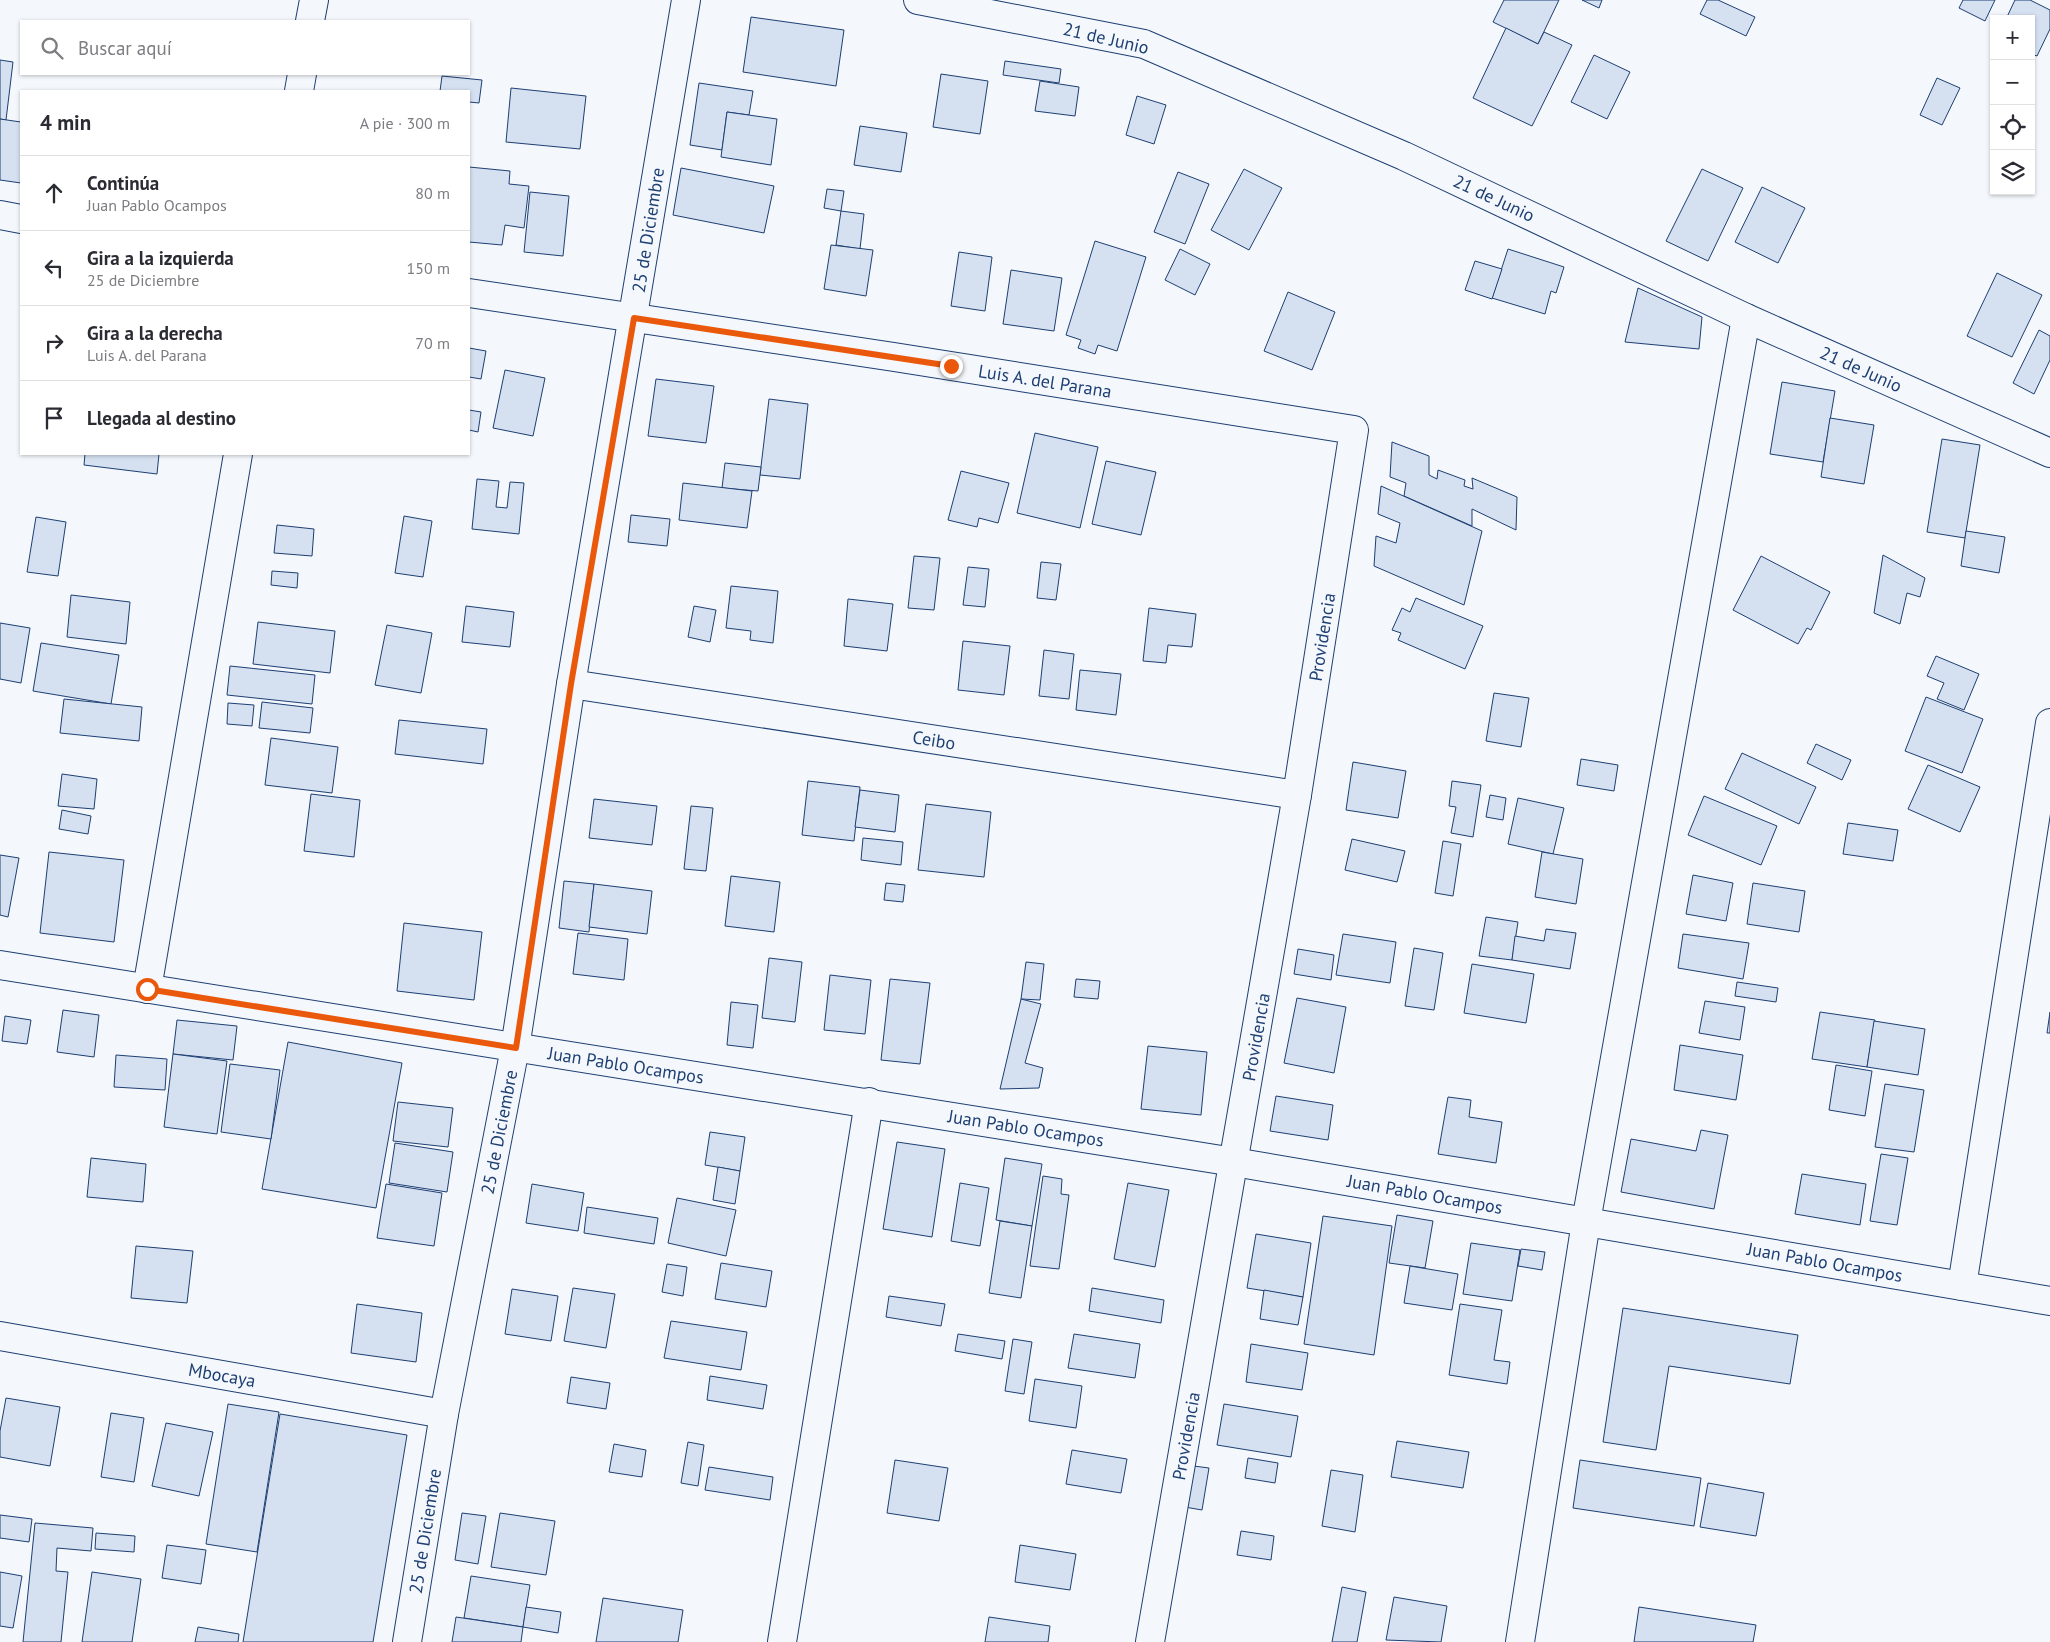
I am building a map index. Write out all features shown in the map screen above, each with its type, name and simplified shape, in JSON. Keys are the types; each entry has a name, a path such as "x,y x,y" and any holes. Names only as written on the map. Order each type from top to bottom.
{"street":[{"path":"310,20 314,0"},
{"name":"25 de Diciembre","path":"407,1642 444,1414 516,1048 571,684 686,0"},
{"name":"21 de Junio","path":"918,0 1144,44 1404,156 1746,318 2050,453"},
{"path":"299,90 302,75"},
{"path":"0,215 20,219"},
{"name":"Luis A. del Parana","path":"470,293 1354,430"},
{"path":"1520,1642 1586,1222 1746,318"},
{"name":"Providencia","path":"1150,1642 1297,795 1354,430"},
{"path":"147,989 238,455"},
{"name":"Ceibo","path":"571,684 1297,795"},
{"path":"1962,1286 2050,723"},
{"name":"Juan Pablo Ocampos","path":"0,965 516,1048 869,1102 2050,1301"},
{"path":"782,1642 869,1102"},
{"name":"Mbocaya","path":"0,1336 444,1414"}],"building":[{"path":"1504,0 1559,0 1538,44 1493,22"},
{"path":"1582,0 1602,0 1599,8"},
{"path":"1707,0 1718,0 1755,17 1746,36 1700,14"},
{"path":"1963,0 1995,0 1985,21 1959,8"},
{"path":"2015,0 2030,0 2050,10 2050,29 2037,56 2035,55 2035,15 2008,15"},
{"path":"751,17 844,30 836,86 743,72"},
{"path":"1506,28 1538,44 1544,32 1572,45 1532,126 1473,98"},
{"path":"1594,55 1630,72 1607,119 1571,102"},
{"path":"0,60 13,62 6,120 0,119"},
{"path":"1005,61 1061,69 1059,83 1003,75"},
{"path":"941,74 988,81 980,134 933,127"},
{"path":"442,76 482,80 479,103 470,102 470,90 440,90"},
{"path":"1937,78 1960,88 1942,125 1920,115"},
{"path":"1040,81 1079,87 1075,116 1035,111"},
{"path":"699,83 753,91 749,115 727,112 722,150 690,145"},
{"path":"511,88 586,96 580,149 506,142"},
{"path":"1137,96 1166,105 1154,144 1126,135"},
{"path":"727,112 777,119 771,165 721,157"},
{"path":"0,119 20,122 20,183 0,180"},
{"path":"860,126 907,133 901,172 854,165"},
{"path":"470,167 510,171 509,184 529,186 524,228 505,225 502,245 470,242"},
{"path":"681,168 774,186 764,233 673,215"},
{"path":"1244,169 1282,188 1249,250 1211,230"},
{"path":"1702,169 1743,188 1708,261 1666,241"},
{"path":"1178,172 1209,184 1185,244 1154,232"},
{"path":"1762,187 1805,208 1778,263 1735,242"},
{"path":"827,189 844,191 841,211 824,208"},
{"path":"530,192 569,196 563,256 524,252"},
{"path":"841,211 864,214 860,249 836,245"},
{"path":"1095,241 1146,257 1117,351 1098,345 1095,354 1078,348 1081,340 1066,335"},
{"path":"831,245 873,250 866,296 824,289"},
{"path":"1180,249 1210,264 1195,295 1165,280"},
{"path":"1508,249 1564,267 1556,293 1551,291 1545,314 1492,298"},
{"path":"959,252 992,257 985,311 951,306"},
{"path":"1475,261 1502,269 1492,299 1465,290"},
{"path":"1011,270 1062,278 1054,331 1003,324"},
{"path":"1997,273 2042,295 2012,357 1967,336"},
{"path":"1638,288 1702,317 1699,349 1625,342"},
{"path":"1288,292 1335,312 1312,370 1264,351"},
{"path":"2039,330 2050,336 2050,360 2034,394 2013,383"},
{"path":"470,348 486,351 481,379 470,377"},
{"path":"505,370 545,378 533,436 493,428"},
{"path":"656,379 714,386 706,443 648,436"},
{"path":"1782,382 1835,391 1823,462 1770,454"},
{"path":"769,399 808,404 800,479 760,475"},
{"path":"470,410 481,412 478,432 470,430"},
{"path":"1830,418 1874,425 1864,484 1821,477"},
{"path":"1035,433 1098,447 1080,528 1017,513"},
{"path":"1942,439 1980,445 1965,538 1927,532"},
{"path":"1392,442 1429,456 1429,475 1437,479 1438,470 1465,480 1464,486 1473,489 1472,478 1517,497 1516,530 1472,509 1472,526 1404,496 1406,483 1390,477"},
{"path":"85,455 159,455 157,474 84,465"},
{"path":"1106,461 1156,472 1141,535 1092,524"},
{"path":"725,463 761,467 758,491 722,488"},
{"path":"961,471 1009,483 998,523 979,518 977,527 948,520"},
{"path":"477,479 499,481 496,507 507,508 510,482 524,483 519,534 472,529"},
{"path":"683,483 752,491 747,528 679,520"},
{"path":"1381,486 1482,531 1464,605 1374,566 1376,536 1396,543 1400,523 1378,514"},
{"path":"631,515 670,519 667,546 628,542"},
{"path":"404,516 432,521 423,577 395,573"},
{"path":"36,517 66,522 58,576 27,572"},
{"path":"277,525 314,529 312,556 274,553"},
{"path":"1966,531 2005,537 1999,573 1961,566"},
{"path":"1883,555 1925,578 1920,597 1907,593 1900,624 1874,613"},
{"path":"914,556 940,558 934,610 908,608"},
{"path":"1761,556 1830,592 1811,630 1807,628 1798,644 1733,610"},
{"path":"1041,562 1061,564 1056,600 1037,598"},
{"path":"968,567 989,569 985,607 963,605"},
{"path":"272,571 298,573 297,588 271,585"},
{"path":"731,586 778,591 773,643 750,640 751,631 726,628"},
{"path":"71,595 130,602 126,644 67,637"},
{"path":"1416,598 1483,626 1465,669 1398,640 1401,633 1392,630 1402,608 1410,612"},
{"path":"848,599 893,604 887,651 844,646"},
{"path":"466,606 514,612 510,647 462,642"},
{"path":"694,606 716,610 710,642 688,637"},
{"path":"1149,608 1196,614 1192,647 1168,645 1166,663 1143,661"},
{"path":"258,622 335,631 330,673 253,664"},
{"path":"0,623 30,628 21,683 0,679"},
{"path":"387,625 432,633 421,693 375,685"},
{"path":"963,641 1010,646 1004,695 958,690"},
{"path":"41,643 119,655 111,704 33,691"},
{"path":"1044,650 1074,654 1069,699 1039,696"},
{"path":"1936,656 1979,674 1964,710 1937,699 1944,683 1927,676"},
{"path":"230,666 315,675 312,704 227,695"},
{"path":"1080,670 1121,674 1116,715 1076,710"},
{"path":"1494,693 1529,698 1521,747 1486,741"},
{"path":"1926,697 1983,719 1962,773 1905,751"},
{"path":"64,699 142,707 139,741 60,733"},
{"path":"262,702 313,708 310,733 259,728"},
{"path":"228,703 254,705 252,726 227,724"},
{"path":"399,720 487,729 483,764 395,754"},
{"path":"271,738 338,747 332,793 265,785"},
{"path":"1816,744 1851,760 1842,780 1807,763"},
{"path":"1742,753 1816,787 1799,824 1725,789"},
{"path":"1581,759 1618,765 1614,791 1577,785"},
{"path":"1353,762 1406,771 1398,818 1346,810"},
{"path":"1928,765 1980,787 1960,832 1908,809"},
{"path":"62,774 97,779 94,809 58,806"},
{"path":"808,781 860,787 854,841 802,835"},
{"path":"1452,781 1481,785 1473,837 1451,833 1456,807 1449,806"},
{"path":"860,790 899,795 895,832 855,827"},
{"path":"311,794 360,800 354,857 304,851"},
{"path":"1490,795 1506,798 1503,820 1486,817"},
{"path":"1704,796 1777,826 1761,865 1688,835"},
{"path":"1518,798 1564,808 1553,854 1508,844"},
{"path":"594,799 657,806 652,845 589,838"},
{"path":"926,804 991,812 984,877 918,870"},
{"path":"691,806 713,808 706,871 684,869"},
{"path":"62,810 91,816 88,834 59,829"},
{"path":"1848,823 1898,830 1893,861 1843,854"},
{"path":"863,838 903,842 901,865 861,860"},
{"path":"1352,839 1405,851 1397,882 1345,870"},
{"path":"1443,841 1461,844 1453,896 1435,893"},
{"path":"49,852 124,860 114,942 40,933"},
{"path":"1542,852 1583,859 1576,904 1535,897"},
{"path":"0,855 19,858 8,917 0,915"},
{"path":"1693,875 1733,883 1726,921 1686,914"},
{"path":"731,876 780,882 774,932 725,926"},
{"path":"564,881 594,884 589,932 559,928"},
{"path":"886,883 905,885 903,902 884,900"},
{"path":"1753,883 1805,891 1799,932 1747,924"},
{"path":"594,884 652,891 647,934 589,927"},
{"path":"1486,917 1518,922 1512,960 1479,956"},
{"path":"404,923 482,932 474,1000 397,991"},
{"path":"1546,929 1576,933 1570,969 1512,960 1515,936 1544,941"},
{"path":"578,933 628,939 624,980 573,974"},
{"path":"1343,934 1396,942 1390,983 1336,975"},
{"path":"1683,934 1749,943 1743,979 1678,968"},
{"path":"1414,948 1443,953 1434,1010 1405,1006"},
{"path":"1298,949 1334,955 1331,980 1294,974"},
{"path":"769,958 802,962 795,1022 762,1018"},
{"path":"1026,962 1044,964 1040,1000 1021,999"},
{"path":"1472,964 1534,974 1526,1023 1464,1013"},
{"path":"830,975 871,980 865,1034 824,1030"},
{"path":"890,979 930,983 920,1064 881,1060"},
{"path":"1076,979 1100,981 1098,999 1074,997"},
{"path":"1737,982 1778,988 1776,1002 1735,996"},
{"path":"1297,998 1346,1007 1334,1073 1284,1063"},
{"path":"1021,999 1041,1004 1025,1063 1043,1068 1039,1088 1000,1089"},
{"path":"1705,1001 1745,1007 1740,1040 1699,1033"},
{"path":"731,1002 758,1005 753,1048 727,1045"},
{"path":"63,1010 99,1015 94,1057 57,1052"},
{"path":"1820,1012 1875,1020 1867,1067 1812,1059"},
{"path":"2050,1012 2050,1033 2047,1033"},
{"path":"5,1016 31,1020 27,1044 2,1041"},
{"path":"177,1020 237,1026 233,1060 173,1054"},
{"path":"1874,1021 1925,1029 1918,1075 1867,1067"},
{"path":"288,1042 402,1063 376,1208 262,1189"},
{"path":"1680,1045 1743,1055 1736,1100 1674,1090"},
{"path":"1148,1046 1207,1052 1201,1115 1141,1109"},
{"path":"173,1054 227,1061 217,1134 164,1127"},
{"path":"116,1055 167,1059 165,1090 114,1087"},
{"path":"230,1064 280,1070 271,1139 221,1132"},
{"path":"1836,1065 1872,1071 1865,1116 1829,1110"},
{"path":"1885,1084 1924,1090 1914,1152 1875,1147"},
{"path":"1276,1096 1333,1105 1328,1140 1270,1131"},
{"path":"1448,1097 1471,1100 1469,1117 1502,1122 1496,1163 1438,1154"},
{"path":"398,1102 453,1108 448,1147 393,1141"},
{"path":"1701,1130 1728,1135 1714,1209 1621,1192 1631,1139 1696,1151"},
{"path":"710,1132 745,1137 740,1171 705,1165"},
{"path":"897,1142 945,1149 932,1237 883,1229"},
{"path":"395,1143 453,1152 447,1192 389,1183"},
{"path":"1881,1154 1908,1158 1897,1225 1870,1221"},
{"path":"91,1158 146,1164 143,1202 87,1197"},
{"path":"1005,1158 1042,1164 1032,1226 996,1220"},
{"path":"718,1167 740,1171 735,1204 713,1200"},
{"path":"1802,1174 1866,1184 1860,1225 1795,1214"},
{"path":"1043,1176 1062,1179 1061,1194 1069,1195 1059,1269 1030,1266"},
{"path":"960,1183 989,1188 980,1246 951,1241"},
{"path":"1128,1183 1169,1190 1155,1267 1114,1259"},
{"path":"386,1184 442,1193 434,1246 377,1238"},
{"path":"532,1184 584,1193 578,1231 526,1223"},
{"path":"677,1198 736,1210 726,1256 668,1243"},
{"path":"587,1207 658,1218 654,1244 584,1233"},
{"path":"1397,1215 1433,1221 1425,1268 1389,1263"},
{"path":"1323,1216 1392,1226 1374,1355 1304,1344"},
{"path":"1000,1221 1032,1226 1021,1298 989,1293"},
{"path":"1256,1234 1311,1243 1303,1297 1247,1288"},
{"path":"1471,1243 1520,1250 1512,1301 1463,1294"},
{"path":"136,1246 193,1251 187,1303 131,1298"},
{"path":"1521,1249 1545,1252 1542,1270 1518,1266"},
{"path":"721,1263 772,1271 766,1307 715,1299"},
{"path":"667,1264 687,1267 683,1296 662,1292"},
{"path":"1410,1266 1458,1274 1452,1310 1404,1303"},
{"path":"573,1288 615,1294 606,1348 564,1341"},
{"path":"1092,1288 1164,1300 1161,1323 1089,1311"},
{"path":"512,1289 558,1296 551,1341 505,1334"},
{"path":"1264,1290 1303,1297 1298,1325 1260,1319"},
{"path":"889,1296 945,1304 941,1326 886,1317"},
{"path":"357,1304 422,1313 416,1362 351,1353"},
{"path":"1460,1304 1502,1310 1494,1360 1510,1362 1507,1384 1449,1375"},
{"path":"1623,1308 1798,1335 1790,1384 1669,1366 1656,1450 1603,1442"},
{"path":"671,1321 747,1332 741,1370 664,1358"},
{"path":"958,1334 1005,1341 1002,1359 955,1351"},
{"path":"1074,1334 1140,1344 1135,1378 1068,1368"},
{"path":"1013,1339 1032,1342 1024,1394 1005,1391"},
{"path":"1251,1344 1308,1353 1302,1390 1246,1382"},
{"path":"710,1376 767,1385 763,1409 707,1400"},
{"path":"571,1377 610,1383 606,1409 567,1403"},
{"path":"1035,1379 1082,1386 1076,1428 1029,1421"},
{"path":"6,1398 60,1407 50,1466 0,1457 0,1431"},
{"path":"228,1404 279,1412 257,1552 206,1544"},
{"path":"1224,1404 1298,1416 1291,1457 1217,1445"},
{"path":"111,1413 144,1418 134,1482 101,1477"},
{"path":"280,1414 407,1435 373,1642 243,1642"},
{"path":"166,1423 213,1432 199,1496 152,1486"},
{"path":"1397,1441 1469,1452 1463,1488 1391,1477"},
{"path":"688,1442 704,1445 698,1486 681,1483"},
{"path":"614,1444 646,1450 642,1477 609,1472"},
{"path":"1072,1450 1127,1459 1121,1493 1066,1484"},
{"path":"1248,1458 1278,1463 1275,1483 1245,1478"},
{"path":"895,1460 948,1468 939,1521 887,1513"},
{"path":"1580,1460 1701,1478 1694,1526 1573,1508"},
{"path":"1186,1465 1209,1468 1202,1510 1179,1506"},
{"path":"709,1467 773,1477 770,1500 705,1490"},
{"path":"1331,1470 1363,1475 1355,1532 1322,1526"},
{"path":"1708,1483 1764,1493 1756,1536 1700,1527"},
{"path":"462,1513 486,1516 478,1564 455,1560"},
{"path":"500,1513 555,1521 546,1575 491,1567"},
{"path":"0,1515 32,1519 29,1542 0,1538"},
{"path":"35,1523 93,1528 91,1551 57,1548 56,1571 68,1572 61,1642 23,1642"},
{"path":"1241,1531 1274,1536 1271,1560 1237,1555"},
{"path":"96,1533 135,1536 134,1552 95,1549"},
{"path":"167,1545 206,1550 201,1584 162,1578"},
{"path":"1020,1545 1076,1554 1070,1590 1015,1582"},
{"path":"0,1572 22,1576 13,1628 0,1626"},
{"path":"92,1572 141,1579 132,1642 82,1642"},
{"path":"471,1576 530,1585 523,1627 464,1618"},
{"path":"1342,1587 1366,1592 1357,1642 1332,1642"},
{"path":"1394,1597 1447,1606 1441,1642 1386,1640"},
{"path":"603,1598 683,1610 678,1642 596,1642"},
{"path":"526,1607 561,1612 558,1633 523,1627"},
{"path":"1639,1607 1756,1625 1753,1642 1634,1642"},
{"path":"456,1617 523,1627 521,1642 452,1642"},
{"path":"989,1617 1050,1626 1048,1642 985,1642"},
{"path":"198,1627 239,1634 238,1642 195,1642"}],"route":[{"path":"147,989 516,1048 571,684 634,318 951,366"}]}
